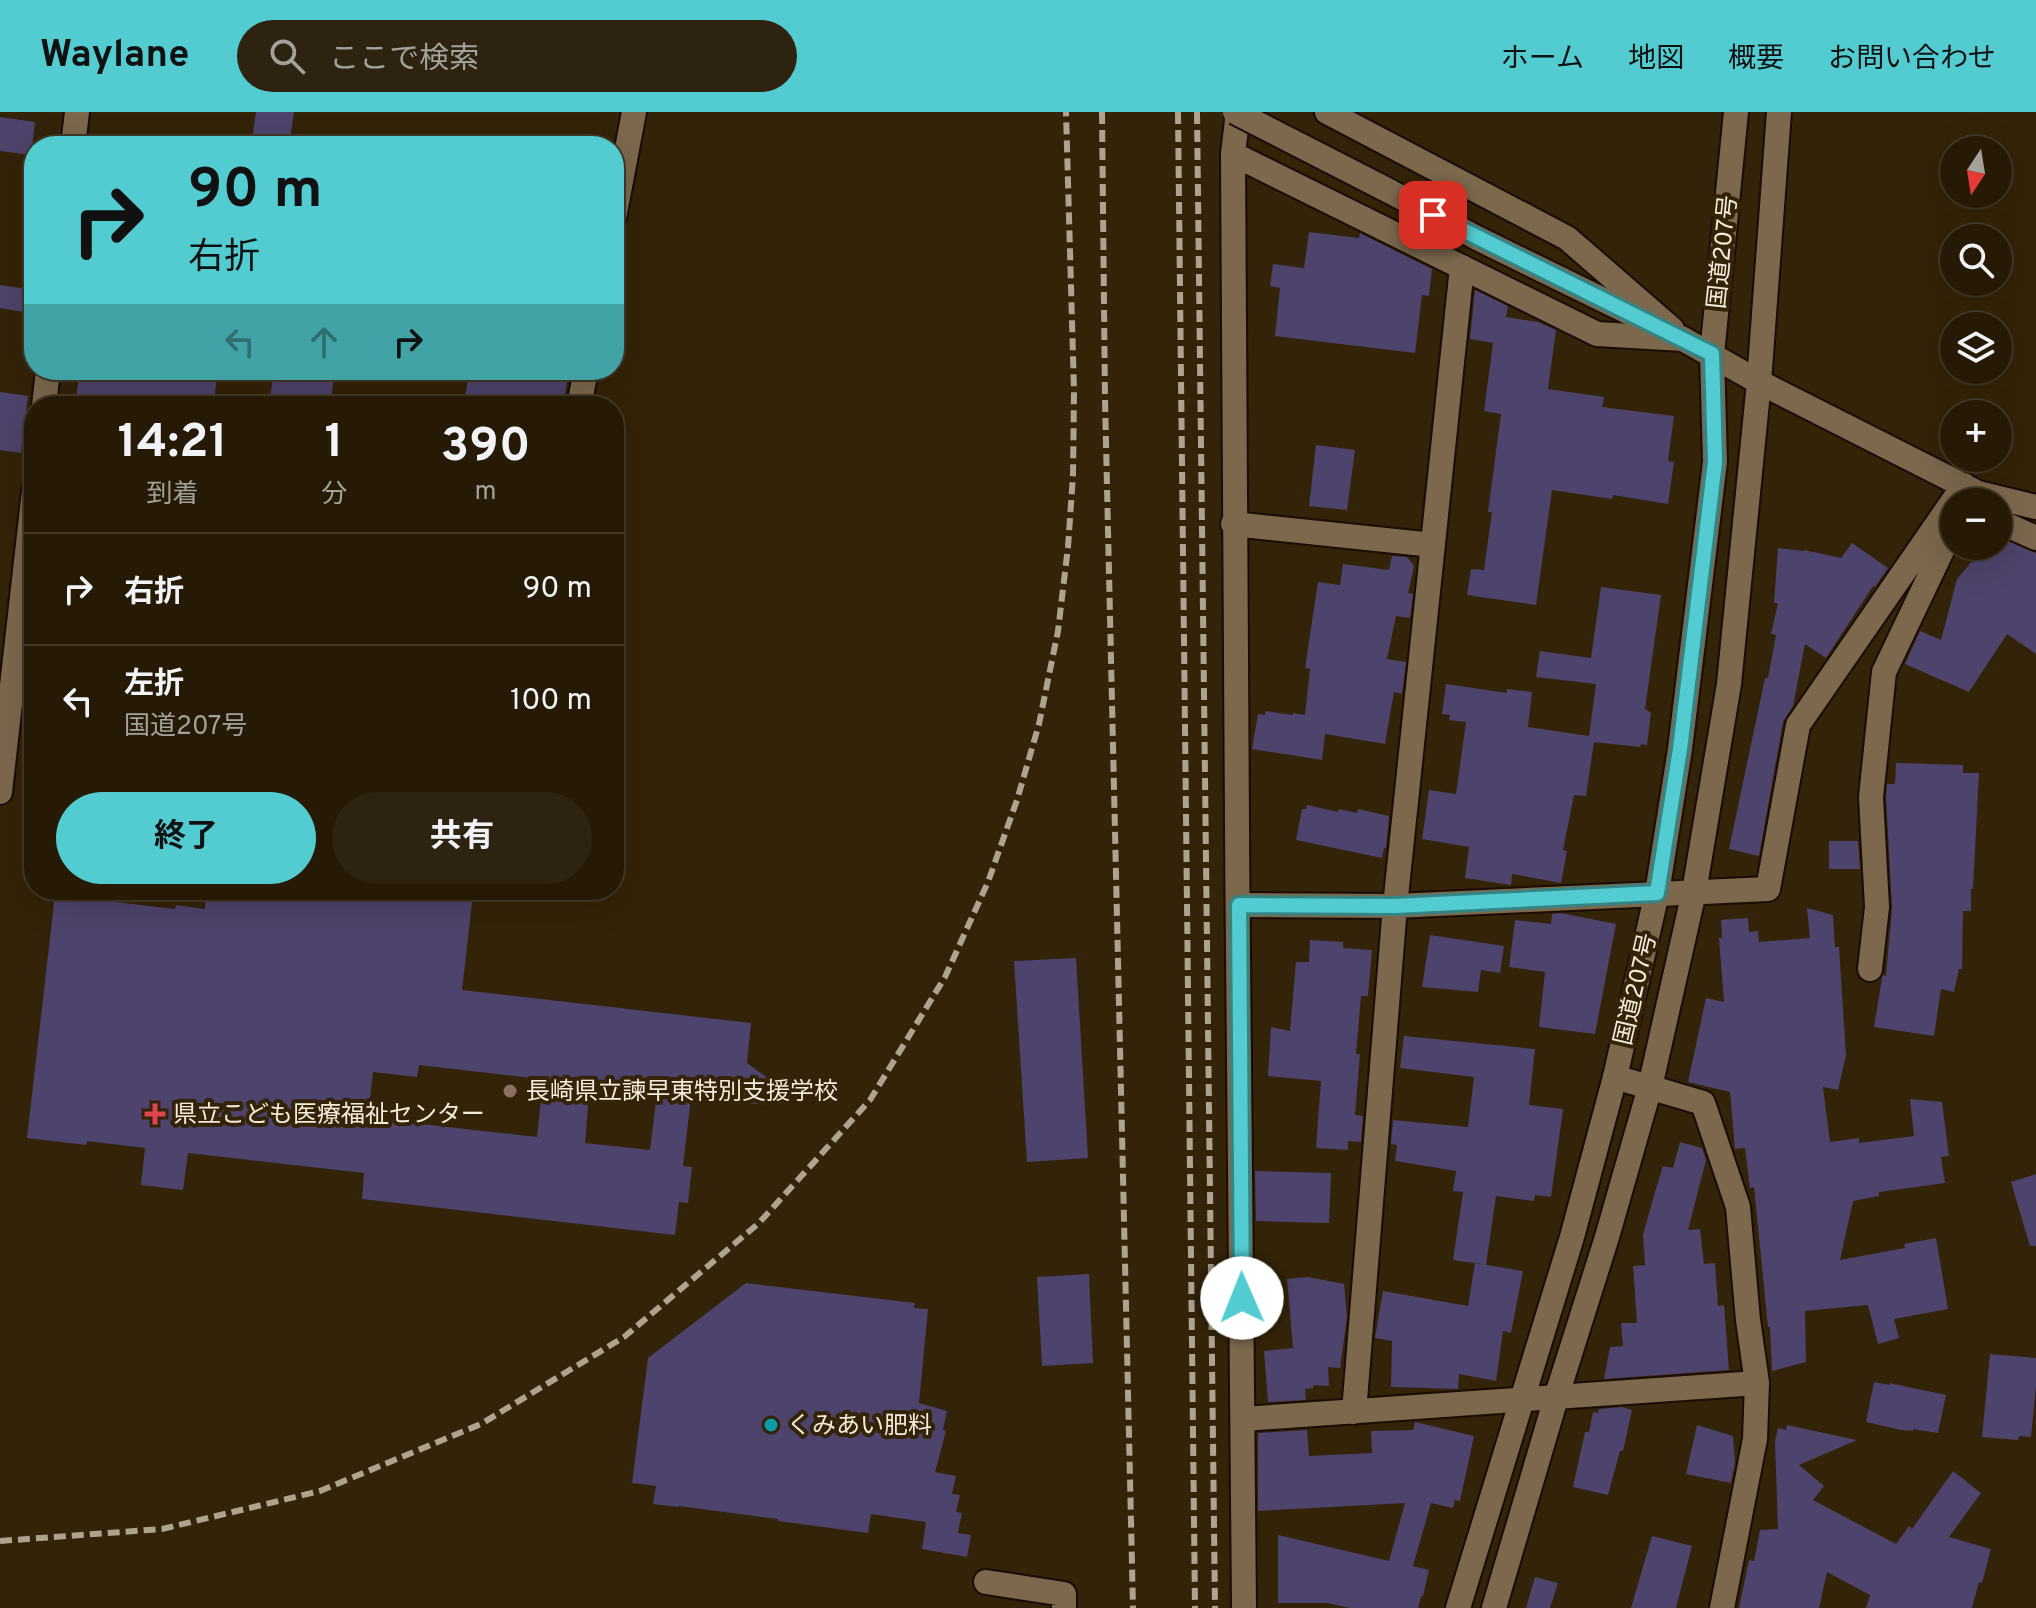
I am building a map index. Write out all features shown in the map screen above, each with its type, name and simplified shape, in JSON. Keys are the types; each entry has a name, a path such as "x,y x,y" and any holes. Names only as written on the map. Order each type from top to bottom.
{"street":[{"path":"74,136 77,112"},
{"path":"624,165 634,112"},
{"path":"1244,1608 1233,524 1233,154 1236,112 1477,238 1712,354 1952,488"},
{"path":"1327,112 1567,238 1683,339"},
{"name":"国道207号","path":"1458,1608 1572,1237 1615,1077 1657,893 1680,749 1715,462 1712,354 1736,112"},
{"path":"1494,1608 1650,1087 1694,892 1729,684 1759,382 1779,112"},
{"path":"1233,154 1597,334 1683,339"},
{"path":"1354,1412 1395,906 1462,267"},
{"path":"2012,503 2036,507"},
{"path":"1233,524 1433,545"},
{"path":"2012,527 2036,538"},
{"path":"1239,905 1395,906 1768,889 1798,725 1940,533"},
{"path":"1870,969 1877,907 1871,797 1884,672 1940,555"},
{"path":"0,792 24,580"},
{"path":"1615,1077 1703,1103 1738,1207 1757,1383 1755,1439 1722,1608"},
{"path":"1243,1419 1757,1383"},
{"path":"986,1582 1064,1594 1064,1608"}],"building":[{"path":"256,112 294,112 290,136 252,136"},
{"path":"0,117 35,122 33,136 24,136 24,154 0,151"},
{"path":"1309,232 1359,238 1360,233 1432,269 1429,296 1422,295 1415,353 1275,336 1280,288 1270,286 1273,264 1304,268"},
{"path":"0,285 24,289 24,312 0,308"},
{"path":"1475,290 1508,306 1506,317 1538,322 1556,330 1548,389 1604,397 1602,407 1674,416 1668,461 1674,462 1668,504 1552,490 1536,605 1467,595 1471,569 1484,570 1501,414 1484,411 1493,343 1470,339"},
{"path":"79,380 217,380 214,396 76,396"},
{"path":"273,380 333,380 332,396 270,396"},
{"path":"468,380 567,380 565,396 465,396"},
{"path":"0,392 28,396 24,396 21,453 0,450"},
{"path":"1316,445 1355,450 1347,510 1309,506"},
{"path":"1852,543 1888,568 1826,658 1805,644 1793,706 1783,722 1759,856 1729,849 1776,635 1771,634 1778,603 1774,603 1778,548 1841,558"},
{"path":"2012,543 2036,553 2036,654 2007,634 1969,692 1905,664 1920,631 1941,640 1957,579 1973,560 2012,560"},
{"path":"1392,556 1407,557 1414,566 1408,593 1413,594 1410,618 1396,616 1387,659 1406,662 1402,694 1394,692 1385,744 1325,734 1322,760 1252,749 1258,714 1265,715 1265,711 1305,715 1310,669 1305,668 1318,582 1340,585 1343,564 1389,570"},
{"path":"1601,587 1661,595 1645,709 1651,713 1647,745 1594,742 1586,796 1574,795 1563,850 1567,851 1561,883 1512,874 1511,885 1465,878 1469,847 1422,839 1429,790 1456,794 1466,722 1449,720 1450,715 1442,714 1446,684 1507,693 1507,689 1532,692 1528,727 1589,736 1596,684 1536,677 1540,651 1591,658"},
{"path":"1896,763 1963,765 1963,773 1979,773 1973,889 1971,911 1963,911 1962,969 1959,969 1954,992 1941,989 1934,1036 1874,1027 1882,978 1886,976 1892,908 1886,797 1887,784 1895,784"},
{"path":"1307,805 1338,812 1339,809 1357,813 1358,809 1389,816 1382,858 1296,840 1302,809 1306,809"},
{"path":"1829,841 1858,841 1860,869 1829,869"},
{"path":"54,900 98,900 175,909 176,905 205,909 205,900 472,900 462,990 751,1023 747,1063 779,1086 766,1105 691,1097 683,1166 692,1167 688,1203 679,1202 675,1235 362,1199 364,1173 188,1153 183,1190 141,1185 145,1148 27,1138","holes":["419,1065 531,1078 530,1089 542,1090 537,1137 368,1118 373,1072 417,1077","590,1085 657,1093 650,1150 585,1143"]},
{"path":"1807,908 1833,915 1835,947 1839,947 1846,1055 1838,1090 1823,1087 1830,1142 1859,1138 1859,1143 1914,1136 1910,1099 1942,1102 1949,1156 1941,1157 1945,1183 1879,1192 1879,1196 1853,1201 1840,1260 1905,1248 1904,1244 1936,1238 1948,1309 1894,1319 1899,1338 1878,1344 1868,1305 1805,1311 1806,1362 1772,1371 1754,1187 1750,1188 1745,1148 1735,1149 1730,1092 1688,1082 1706,998 1724,1002 1719,938 1722,938 1721,920 1748,918 1749,932 1758,931 1759,942 1810,938"},
{"path":"1552,914 1616,924 1595,1034 1539,1027 1545,972 1509,967 1515,920 1551,924"},
{"path":"1430,935 1504,946 1500,973 1481,970 1478,992 1422,987"},
{"path":"1310,940 1343,942 1343,948 1372,950 1368,996 1361,996 1356,1054 1360,1054 1355,1115 1363,1116 1361,1142 1348,1141 1348,1150 1316,1148 1321,1081 1268,1076 1271,1027 1290,1031 1296,962 1309,962"},
{"path":"1076,958 1088,1158 1027,1162 1014,961"},
{"path":"1404,1036 1535,1049 1529,1105 1563,1109 1551,1197 1535,1195 1534,1201 1496,1196 1486,1265 1453,1260 1463,1192 1453,1191 1456,1171 1395,1161 1397,1145 1391,1144 1393,1120 1468,1127 1474,1077 1400,1068"},
{"path":"1680,1142 1702,1148 1706,1160 1688,1230 1700,1229 1704,1264 1715,1263 1718,1306 1724,1305 1729,1370 1604,1379 1610,1347 1623,1346 1621,1323 1637,1323 1633,1266 1645,1265 1643,1235 1655,1192 1663,1166 1673,1168"},
{"path":"1255,1171 1331,1173 1329,1223 1256,1221"},
{"path":"2036,1174 2036,1246 2030,1246 2011,1182"},
{"path":"1475,1263 1523,1271 1511,1333 1503,1331 1496,1381 1459,1374 1458,1389 1391,1387 1392,1341 1375,1338 1383,1291 1468,1306"},
{"path":"1089,1274 1093,1363 1042,1366 1037,1277"},
{"path":"1308,1277 1344,1284 1347,1317 1340,1368 1328,1367 1329,1386 1314,1385 1305,1389 1306,1400 1268,1402 1264,1351 1293,1348 1287,1279"},
{"name":"くみあい肥料","path":"746,1283 915,1303 914,1308 928,1309 919,1403 947,1411 943,1430 946,1431 935,1472 956,1476 952,1494 960,1495 956,1512 962,1513 958,1533 971,1535 967,1557 922,1549 926,1522 871,1514 868,1533 653,1504 656,1486 632,1483 648,1358"},
{"path":"1990,1354 2036,1358 2031,1437 2019,1436 2018,1440 1982,1437"},
{"path":"1874,1382 1946,1395 1938,1433 1901,1430 1866,1422"},
{"path":"1622,1407 1632,1410 1623,1451 1620,1451 1608,1495 1573,1487 1585,1432 1589,1432 1593,1412"},
{"path":"1415,1422 1474,1436 1460,1501 1455,1500 1453,1508 1431,1503 1413,1566 1429,1570 1418,1608 1350,1608 1327,1603 1278,1603 1278,1535 1389,1561 1405,1503 1258,1511 1258,1433 1307,1430 1309,1456 1372,1453 1371,1431 1413,1430"},
{"path":"1697,1425 1733,1436 1735,1463 1731,1483 1686,1474"},
{"path":"1787,1425 1857,1440 1799,1465 1824,1486 1813,1500 1896,1544 1909,1526 1912,1529 1953,1471 1981,1493 1949,1537 1991,1549 1972,1608 1866,1608 1870,1595 1827,1572 1819,1608 1739,1608 1749,1560 1754,1561 1760,1530 1778,1529 1775,1442 1778,1428 1786,1430"},
{"path":"1652,1536 1692,1546 1676,1608 1631,1608"},
{"path":"1535,1577 1558,1583 1550,1608 1526,1608"}],"railway":[{"path":"0,1541 162,1529 320,1491 481,1424 624,1337 759,1223 870,1100 945,977 988,882 1017,800 1039,724 1058,631 1073,475 1074,391 1066,112"},
{"path":"1102,112 1105,400 1133,1608"},
{"path":"1178,112 1195,1608"},
{"path":"1197,112 1215,1608"}],"place":[{"name":"長崎県立諫早東特別支援学校","path":"510,1091"},
{"name":"県立こども医療福祉センター","path":"155,1114"},
{"name":"くみあい肥料","path":"771,1425"}],"route":[{"path":"1242,1298 1239,905 1395,906 1657,893 1680,749 1715,462 1712,354 1433,215"}]}
